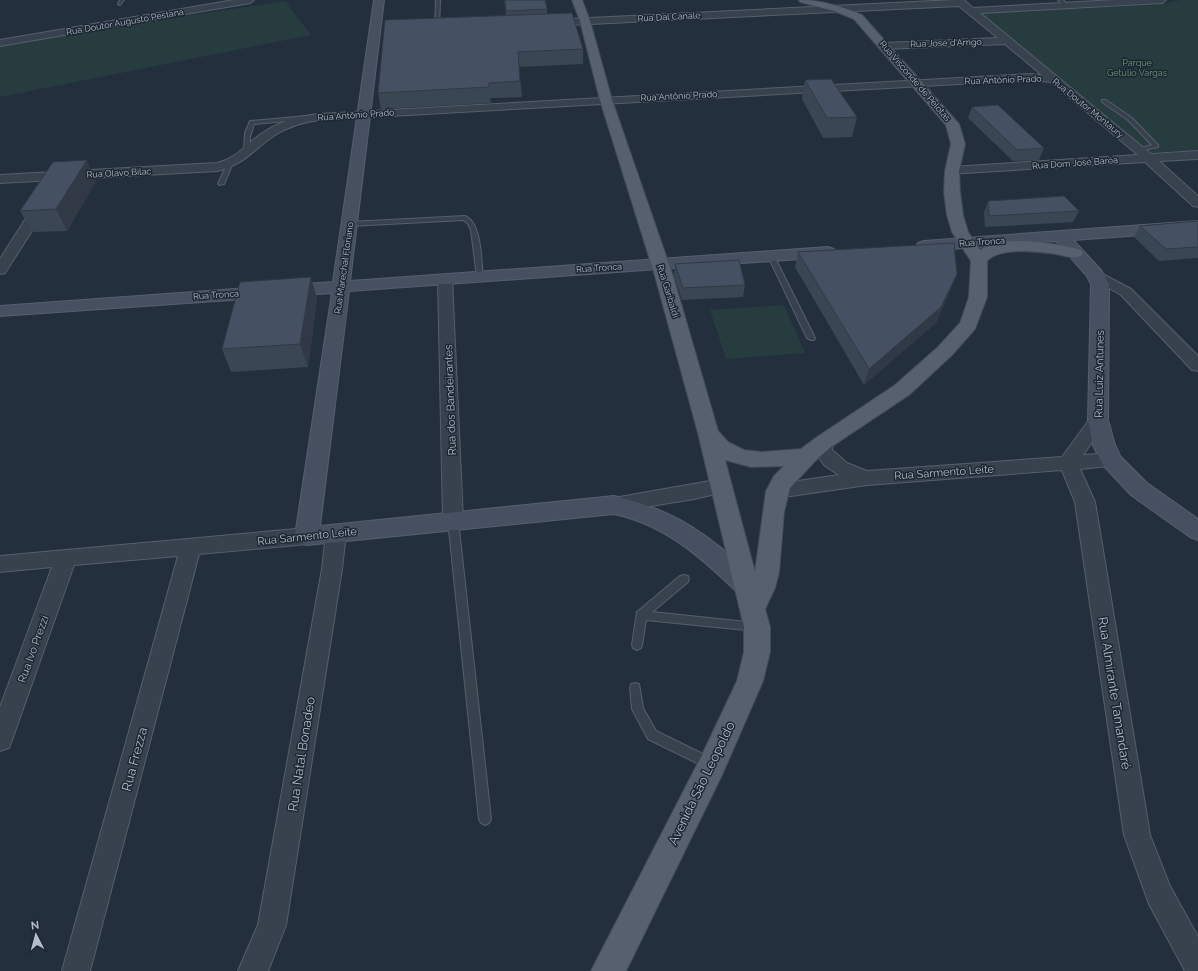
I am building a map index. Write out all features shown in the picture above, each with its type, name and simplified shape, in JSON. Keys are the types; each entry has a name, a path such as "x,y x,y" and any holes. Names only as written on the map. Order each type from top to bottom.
{"main road":[{"name":"Rua Garibaldi","path":"577,0 585,21 606,100 660,264 708,433 752,607"},
{"name":"Rua Visconde de Pelotas","path":"804,0 838,9 858,17 943,112 955,130 958,144 952,171 954,215 960,232 979,262"},
{"path":"752,607 763,588 767,572 773,512 777,491 782,482 806,456 824,442 902,390 945,351 969,325 978,297 979,262 985,254 998,249 1046,247 1075,253"},
{"path":"708,433 720,447 741,458 767,460 806,456"},
{"name":"Avenida São Leopoldo","path":"608,971 712,765 750,681 757,652 752,607"}],"street":[{"name":"Rua Doutor Augusto Pestana","path":"0,43 250,0"},
{"name":"Rua Marechal Floriano","path":"307,536 365,114 380,31 379,0"},
{"path":"971,11 1063,3 1162,0"},
{"name":"Rua Dal Canale","path":"538,23 838,9 959,1"},
{"name":"Rua Doutor Montaury","path":"959,1 1143,154 1198,203"},
{"name":"Rua José d'Arrigo","path":"884,46 1008,41"},
{"name":"Rua Antônio Prado","path":"238,159 280,127 306,118 606,100 1030,78 1052,79"},
{"name":"Rua Dom José Baréa","path":"952,171 1143,154 1198,154"},
{"name":"Rua Olavo Bilac","path":"0,179 217,167 238,159"},
{"path":"0,270 60,176"},
{"name":"Rua Tronca","path":"911,246 1198,226"},
{"name":"Rua Luiz Antunes","path":"1060,236 1095,274 1101,290 1098,420 1104,445 1111,460 1139,489 1198,531"},
{"name":"Rua Tronca","path":"0,311 841,251"},
{"path":"1095,274 1126,292 1198,366"},
{"name":"Rua dos Bandeirantes","path":"445,279 453,520"},
{"path":"1068,463 1098,420"},
{"path":"824,442 823,451 830,461 839,468 867,478"},
{"name":"Rua Sarmento Leite","path":"777,491 867,478 1111,460"},
{"name":"Rua Almirante Tamandaré","path":"1068,463 1085,502 1137,835 1159,894 1198,966"},
{"name":"Rua Sarmento Leite","path":"0,564 307,536 453,520 614,505 639,498 699,492 722,486"},
{"name":"Rua Sarmento Leite","path":"614,505 634,508 678,528 699,542 752,607"},
{"name":"Rua Natal Bonadeo","path":"252,971 256,966 272,925 332,569 336,533"},
{"name":"Rua Frezza","path":"76,971 191,546"},
{"name":"Rua Ivo Prezzi","path":"0,740 66,558"}],"lane":[{"path":"435,30 438,0"},
{"path":"1104,101 1130,119 1156,146 1143,154"},
{"name":"Rua Antônio Prado","path":"238,159 246,142 252,122 260,120 306,118"},
{"path":"221,184 238,159"},
{"path":"350,224 465,218 471,223 474,230 480,277"},
{"path":"772,256 811,338"},
{"path":"453,520 485,819"},
{"path":"637,645 641,616 684,579"},
{"path":"641,616 752,607"},
{"path":"635,688 638,709 652,735 712,765"}],"green space":[{"name":"Parque Getúlio Vargas","path":"1181,0 1198,0 1198,150 1143,153 979,13 1156,5"},
{"path":"285,1 311,35 0,97 0,44"},
{"path":"784,305 805,353 726,359 710,310"}],"building":[{"path":"505,0 545,0 547,9 506,11"},
{"path":"572,13 583,49 518,52 520,81 489,83 489,87 378,93 385,20"},
{"path":"831,79 857,117 827,118 805,80"},
{"path":"998,105 1044,148 1017,150 972,107"},
{"path":"87,160 56,209 20,211 53,162"},
{"path":"1064,196 1079,211 989,216 988,201"},
{"path":"1198,221 1198,247 1166,249 1140,226"},
{"path":"954,243 957,274 941,307 869,369 798,252"},
{"path":"739,260 745,285 683,288 675,264"},
{"path":"311,277 300,344 222,349 240,282"}]}
